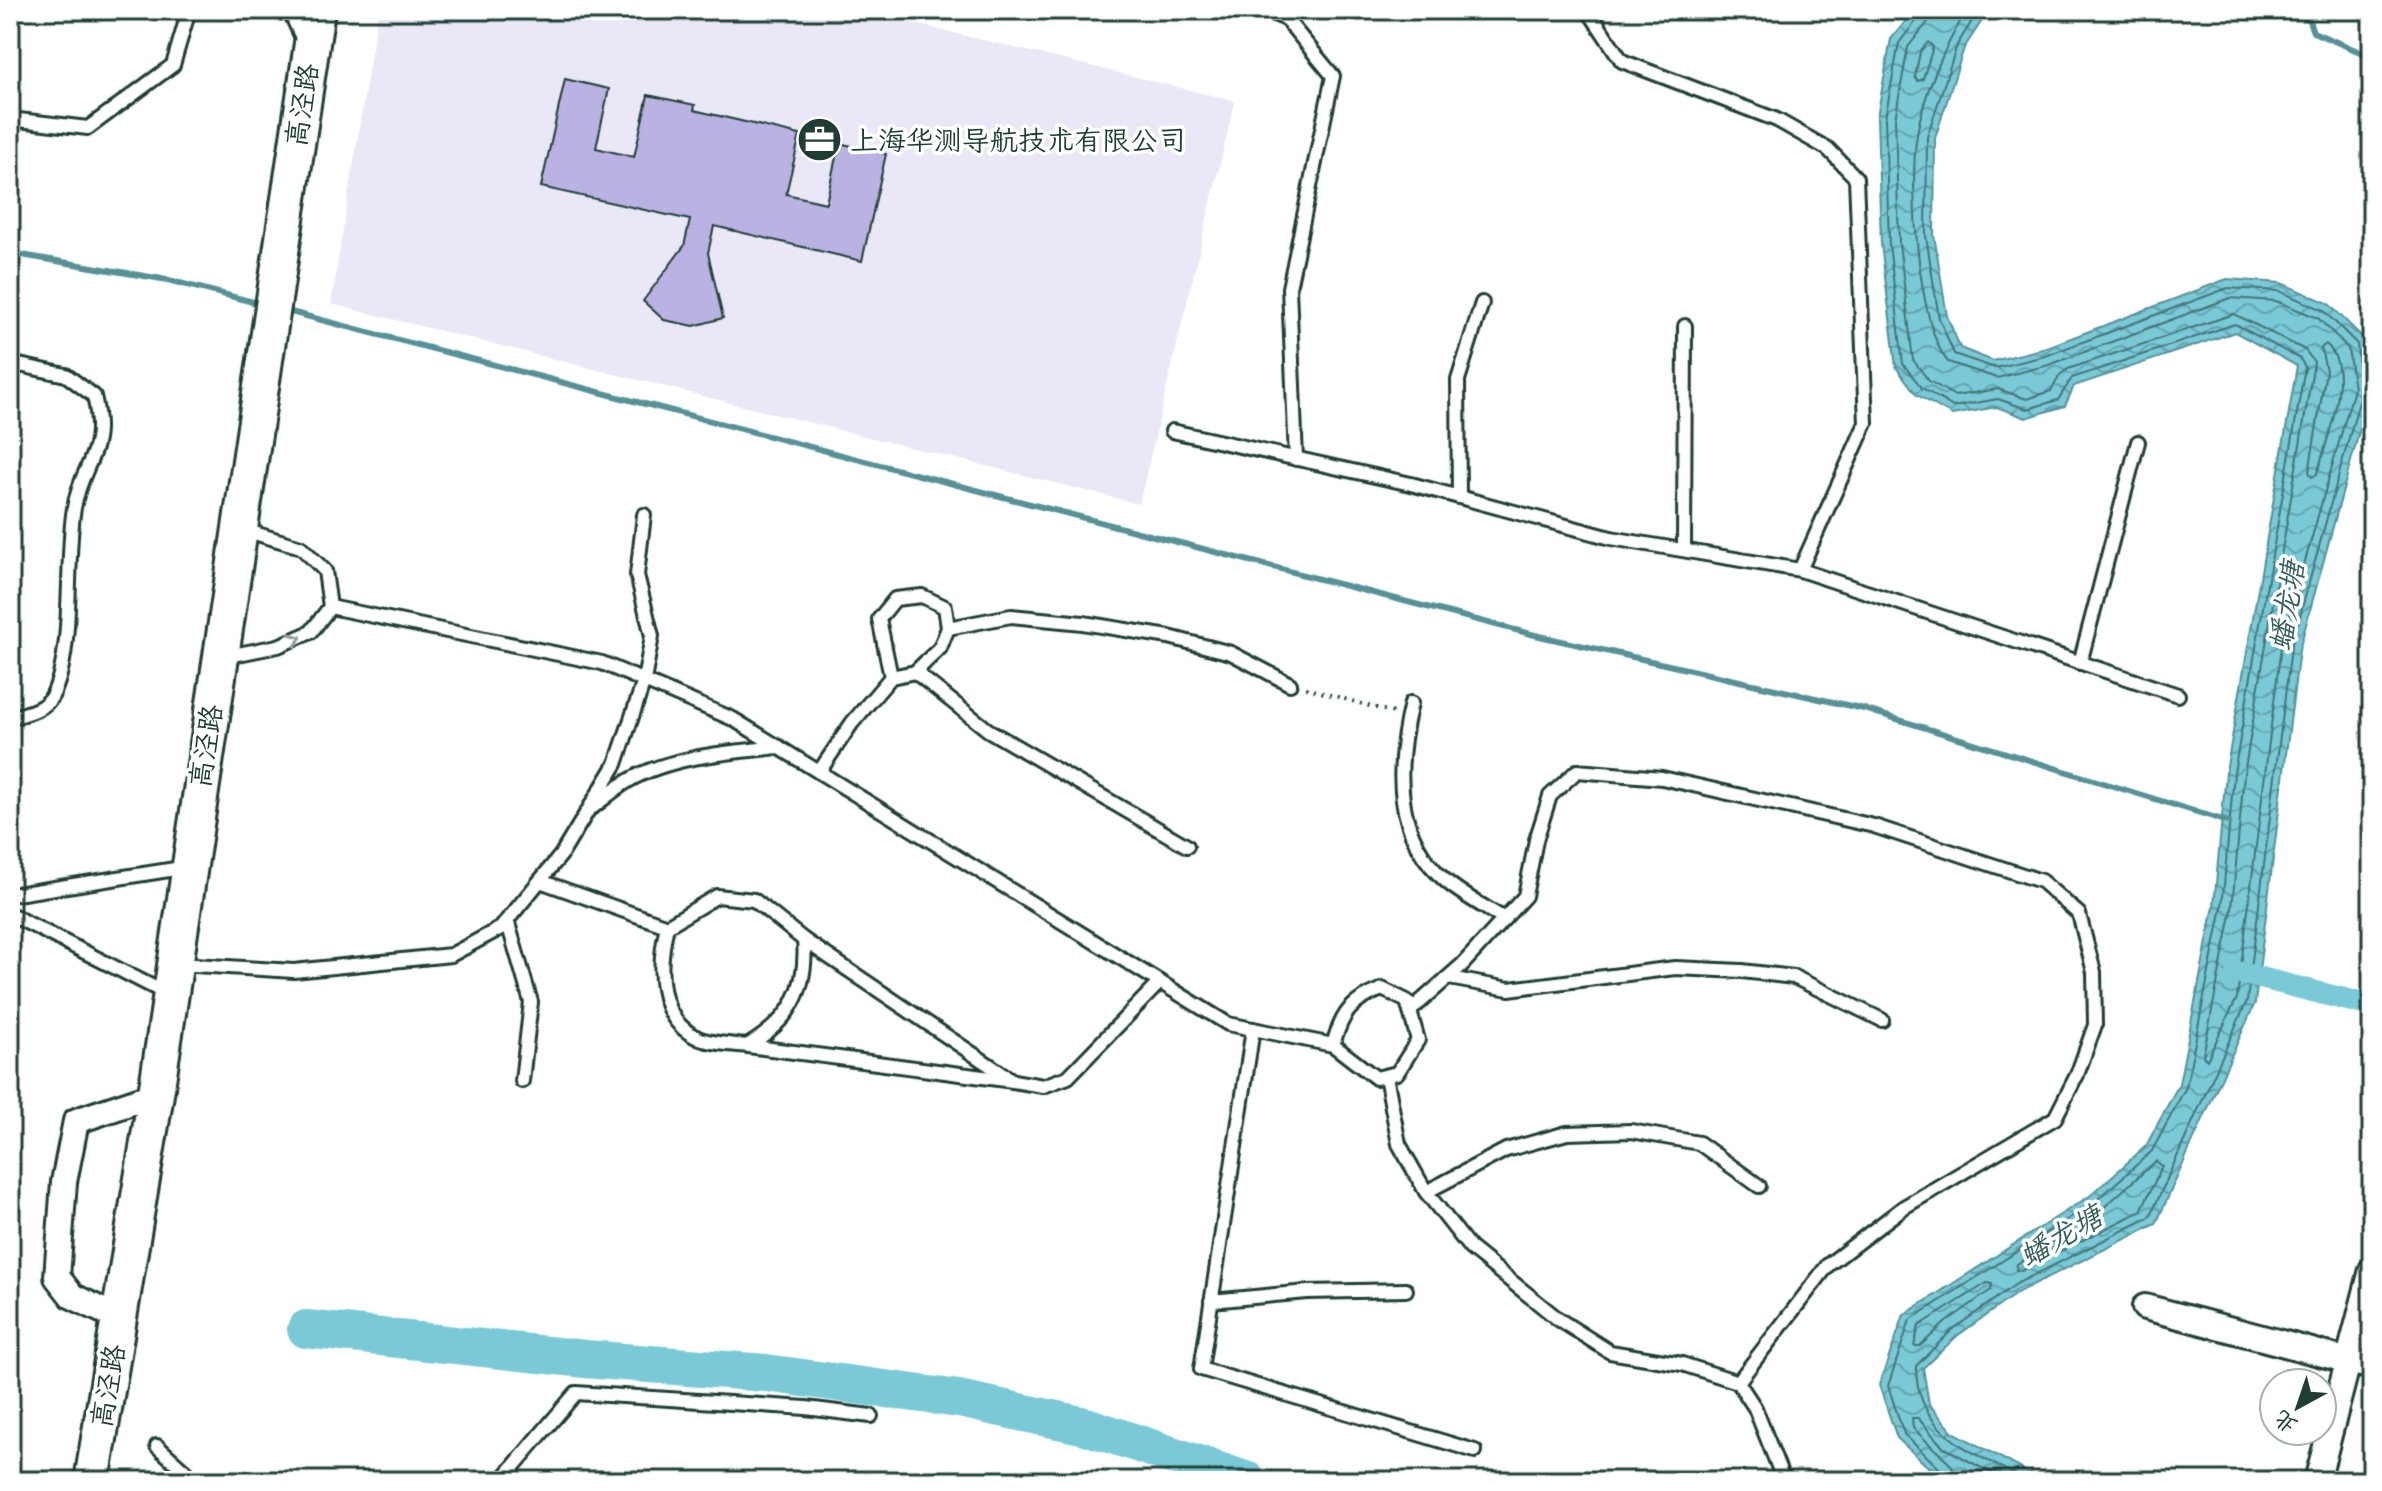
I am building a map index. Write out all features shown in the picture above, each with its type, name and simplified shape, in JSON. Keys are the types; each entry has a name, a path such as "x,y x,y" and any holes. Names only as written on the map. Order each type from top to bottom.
{"main road":[{"name":"高泾路","path":"92,1481 156,1094 317,10"}],"street":[{"path":"120,1319 72,1296 57,1277 64,1182 76,1121 156,1094"},
{"path":"2317,1481 2360,1364 2372,1270"},
{"path":"2145,1307 2360,1364"}],"lane":[{"path":"10,119 88,128 173,65 189,10"},
{"path":"289,10 310,54"},
{"path":"1264,10 1286,19 1333,76 1289,288 1296,459"},
{"path":"1588,10 1622,61 1777,120 1828,149 1856,178 1866,423 1800,570"},
{"path":"1459,497 1458,380 1482,303"},
{"path":"1684,550 1685,326"},
{"path":"10,363 66,375 94,396 100,420 96,452 74,505 63,657 52,698 34,712 10,718"},
{"path":"1172,431 1459,497 1611,538 1800,570 2178,695"},
{"path":"2080,663 2138,442"},
{"path":"10,914 172,980 451,955 501,928 540,881 616,764 644,681 652,636 637,575 644,515"},
{"path":"220,658 278,646 311,632 330,607 325,571 301,547 239,529"},
{"path":"819,772 852,723 891,677 915,672 940,648 948,628 945,607 922,596 895,599 879,619 891,677"},
{"path":"330,607 602,663 733,719 1228,1024 1333,1045 1376,1078 1397,1073 1418,1040 1407,1001 1382,989 1356,1000 1338,1027 1333,1045"},
{"path":"948,628 1011,616 1154,634 1231,653 1290,684"},
{"path":"915,672 988,730 1187,846"},
{"path":"1411,703 1400,751 1401,798 1413,841 1445,881 1504,919"},
{"path":"588,811 630,780 668,766 711,754 779,747"},
{"path":"1410,1011 1449,978 1525,896 1536,840 1550,796 1577,771 1662,778 1874,826 2041,881 2079,914 2094,972 2095,1025 2077,1075 2055,1118 1904,1207 1828,1265 1738,1382"},
{"path":"10,895 188,867"},
{"path":"540,881 667,926"},
{"path":"1013,1081 804,940 754,900 717,896 667,926 659,957 662,988 675,1020 698,1038 1043,1086 1068,1077 1160,982"},
{"path":"507,920 531,1002 522,1081"},
{"path":"747,1046 773,1031 793,1004 806,969 804,940"},
{"path":"1449,978 1509,989 1675,968 1742,971 1794,977 1882,1020"},
{"path":"1253,1029 1201,1369 1475,1451"},
{"path":"1386,1076 1399,1144 1426,1192 1470,1248 1558,1319 1610,1352 1682,1364 1738,1382 1755,1408 1784,1481"},
{"path":"1426,1192 1506,1150 1567,1133 1631,1131 1699,1143 1759,1186"},
{"path":"1211,1301 1307,1292 1406,1290"},
{"path":"501,1481 576,1393 806,1408 871,1416"},
{"path":"157,1446 196,1481"}],"path":[{"path":"1290,684 1408,716"}],"shaded area":[{"path":"378,10 858,10 1235,101 1139,504 331,304"}],"water":[{"name":"蟠龙塘","path":"1915,10 1989,10 1964,48 1935,138 1934,235 1947,316 1960,348 1993,361 2042,349 2227,279 2281,283 2328,303 2366,341 2369,396 2299,650 2255,1003 2156,1224 2020,1291 1957,1336 1923,1368 1929,1404 1953,1432 2044,1481 1943,1481 1897,1438 1879,1385 1904,1315 2091,1195 2146,1146 2179,1084 2214,906 2226,772 2297,366 2235,332 2074,386 2065,406 2026,418 1997,407 1952,415 1917,395 1896,367 1881,244 1877,117 1891,39"}],"building":[{"path":"565,79 609,89 596,148 634,157 648,95 695,105 694,110 800,135 786,194 826,203 839,143 886,154 862,261 714,226 708,253 723,318 694,326 664,320 643,301 684,246 690,220 541,187"}],"waterway":[{"path":"2305,10 2313,32 2372,57"},
{"path":"10,253 168,280 261,304"},
{"path":"283,310 1535,635 1864,709 2229,822"},
{"path":"2237,972 2372,1006"},
{"path":"306,1329 585,1359 766,1373 959,1399 1086,1426 1248,1481"}],"place":[{"name":"上海华测导航技术有限公司","path":"819,140"}]}
